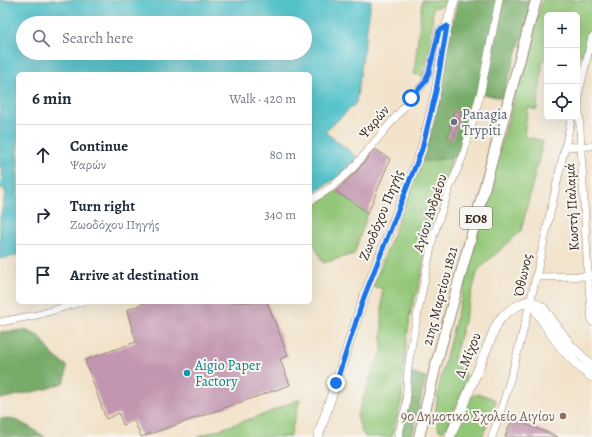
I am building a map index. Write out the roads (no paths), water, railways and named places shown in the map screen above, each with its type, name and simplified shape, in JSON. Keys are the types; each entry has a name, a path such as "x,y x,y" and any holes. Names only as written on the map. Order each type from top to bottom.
{"main road":[{"name":"Ζωοδόχου Πηγής","path":"318,437 364,297 422,149 436,91 447,26 454,0"},
{"name":"21ης Μαρτίου 1821","path":"419,437 432,379 536,0"},
{"name":"Δ.Μίχου","path":"450,437 496,326 502,317 528,300 531,301"},
{"path":"531,301 555,339 575,363 591,368"}],"street":[{"name":"Αγίου Ανδρέου","path":"398,437 406,406 412,342 433,237 449,189 463,156 481,91 499,0"},
{"name":"Ψαρών","path":"312,200 332,187 353,168 425,82 429,72 439,31 447,26"},
{"path":"580,89 590,59 592,37"},
{"name":"Όθωνος","path":"494,436 531,301 571,120"},
{"name":"Κωστή Παλαμά","path":"580,120 592,322"},
{"path":"565,147 592,146"},
{"path":"536,277 590,276"},
{"path":"0,322 37,315 75,304"}],"water":[{"path":"0,0 371,0 356,103 325,132 357,157 341,174 312,194 312,72 16,72 16,255 0,259 0,218 6,192 5,189 0,188 3,168 0,167"}],"place":[{"name":"Panagia Trypiti","path":"454,122"},
{"name":"Aigio Paper Factory","path":"187,373"},
{"name":"9ο Δημοτικό Σχολείο Αιγίου","path":"563,416"}]}
